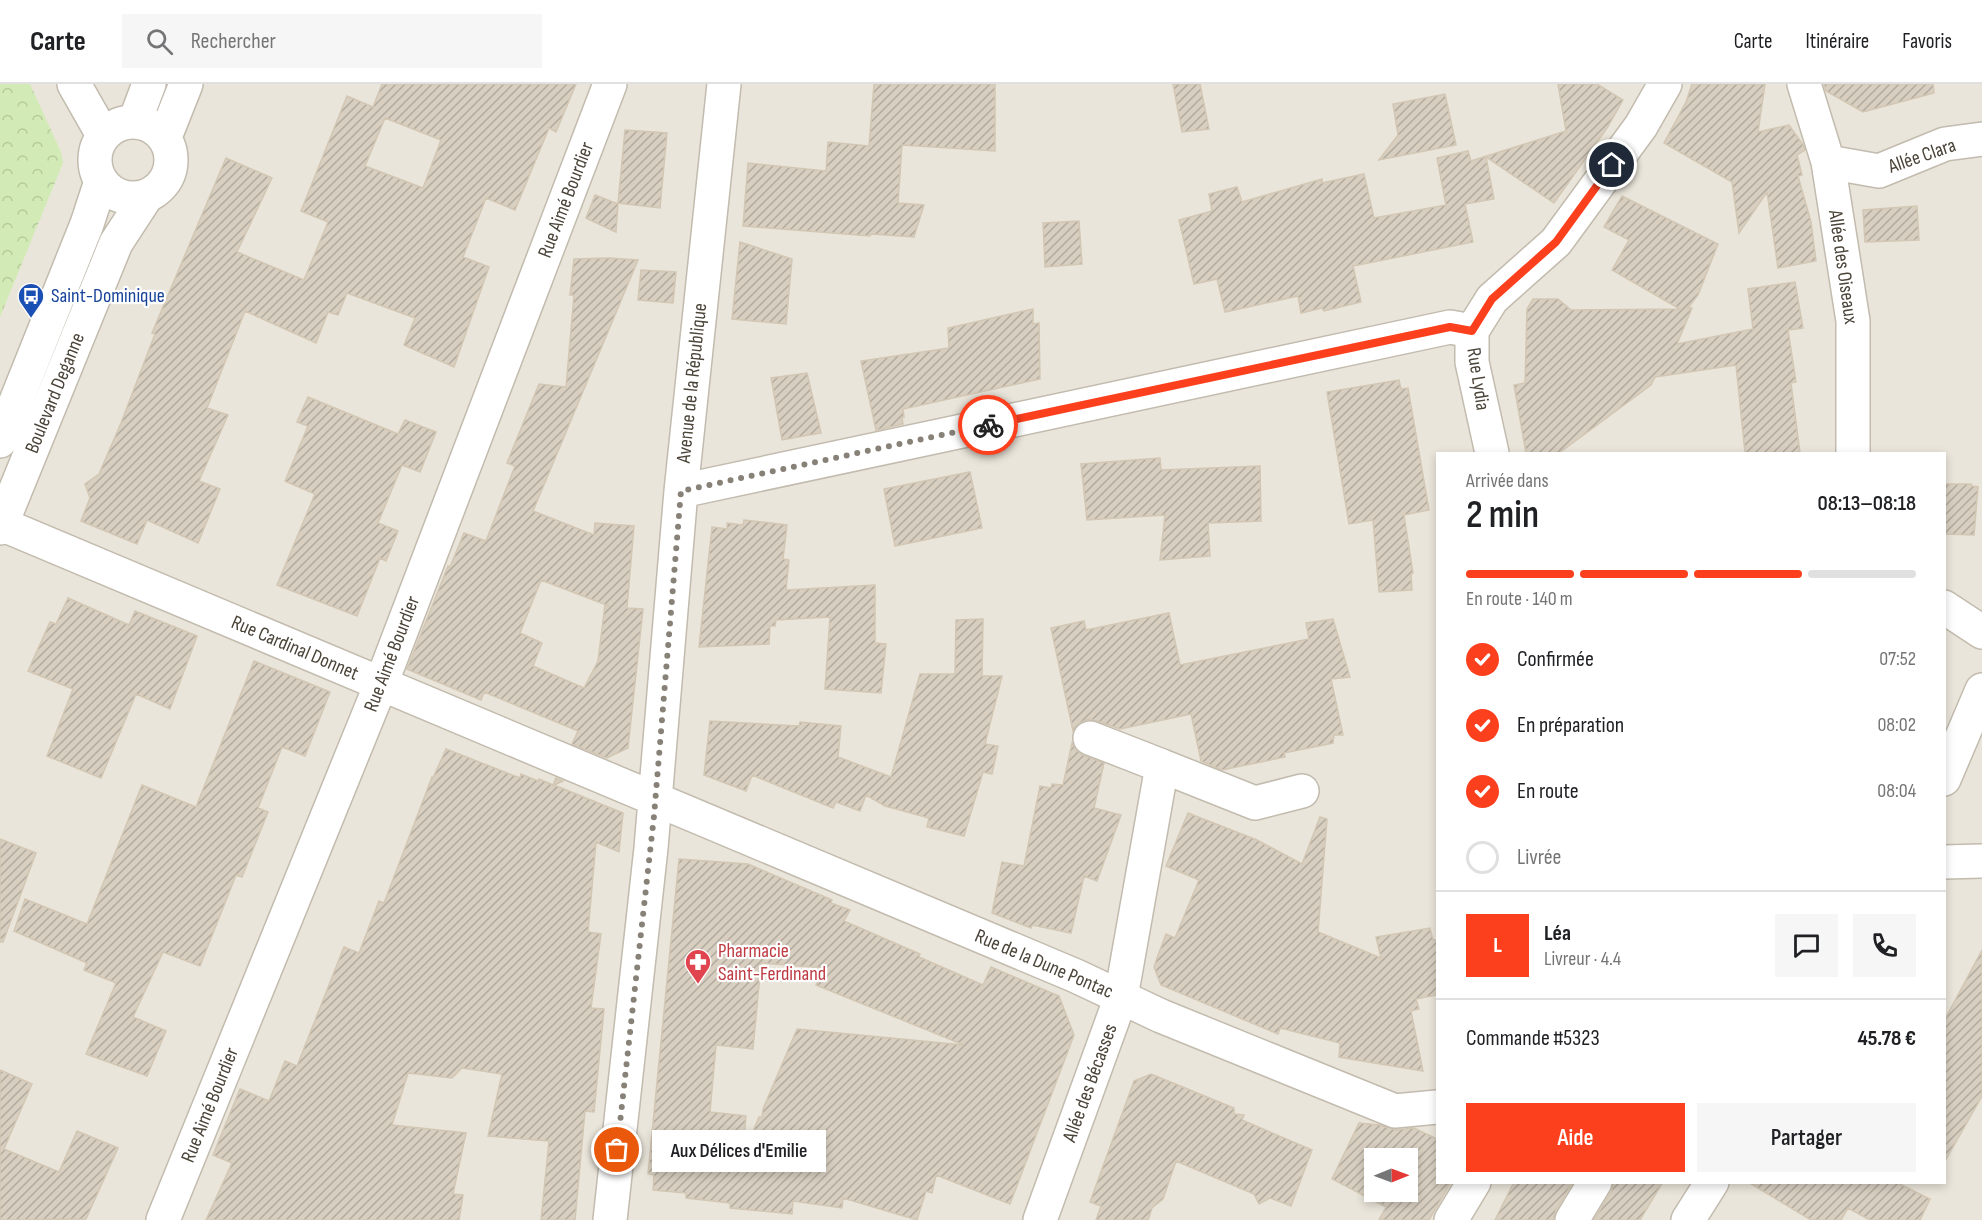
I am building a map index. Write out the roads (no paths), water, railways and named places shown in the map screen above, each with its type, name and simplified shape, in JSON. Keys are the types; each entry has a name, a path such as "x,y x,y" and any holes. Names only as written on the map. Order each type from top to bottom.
{"street":[{"path":"74,84 103,135"},
{"path":"135,121 149,84"},
{"path":"165,137 186,84"},
{"name":"Rue Aimé Bourdier","path":"163,1220 381,684 610,84"},
{"name":"Avenue de la République","path":"610,1220 656,799 681,491 724,84"},
{"name":"Rue Lydia","path":"1492,452 1472,363 1472,331 1492,299 1556,242 1641,126 1665,84"},
{"name":"Allée des Oiseaux","path":"1804,84 1828,162 1852,321 1853,452"},
{"path":"135,121 146,123 165,137 172,160 165,183 146,197 133,199 110,190 101,181 96,170 95,158 103,135 123,123 135,121"},
{"name":"Allée Clara","path":"1828,162 1880,171 1946,144 1982,139"},
{"name":"Boulevard Deganne","path":"0,441 87,224 101,181"},
{"name":"Boulevard Deganne","path":"1,526 116,243 146,197"},
{"path":"681,491 1450,327 1472,331"},
{"name":"Rue Cardinal Donnet","path":"1,526 656,799"},
{"path":"1946,608 1982,632"},
{"path":"1946,774 1982,690"},
{"path":"1090,738 1256,802 1302,791"},
{"name":"Allée des Bécasses","path":"1040,1220 1121,997 1162,766"},
{"name":"Rue de la Dune Pontac","path":"656,799 1076,975 1161,1016 1395,1111 1436,1107"},
{"path":"1946,862 1982,861"},
{"path":"1451,1220 1473,1184"},
{"path":"1572,1220 1594,1184"},
{"path":"1688,1220 1711,1184"}],"place":[{"name":"Saint-Dominique","path":"31,319"},
{"name":"Pharmacie Saint-Ferdinand","path":"698,985"},
{"name":"Aux Délices d'Emilie","path":"617,1150"}]}
